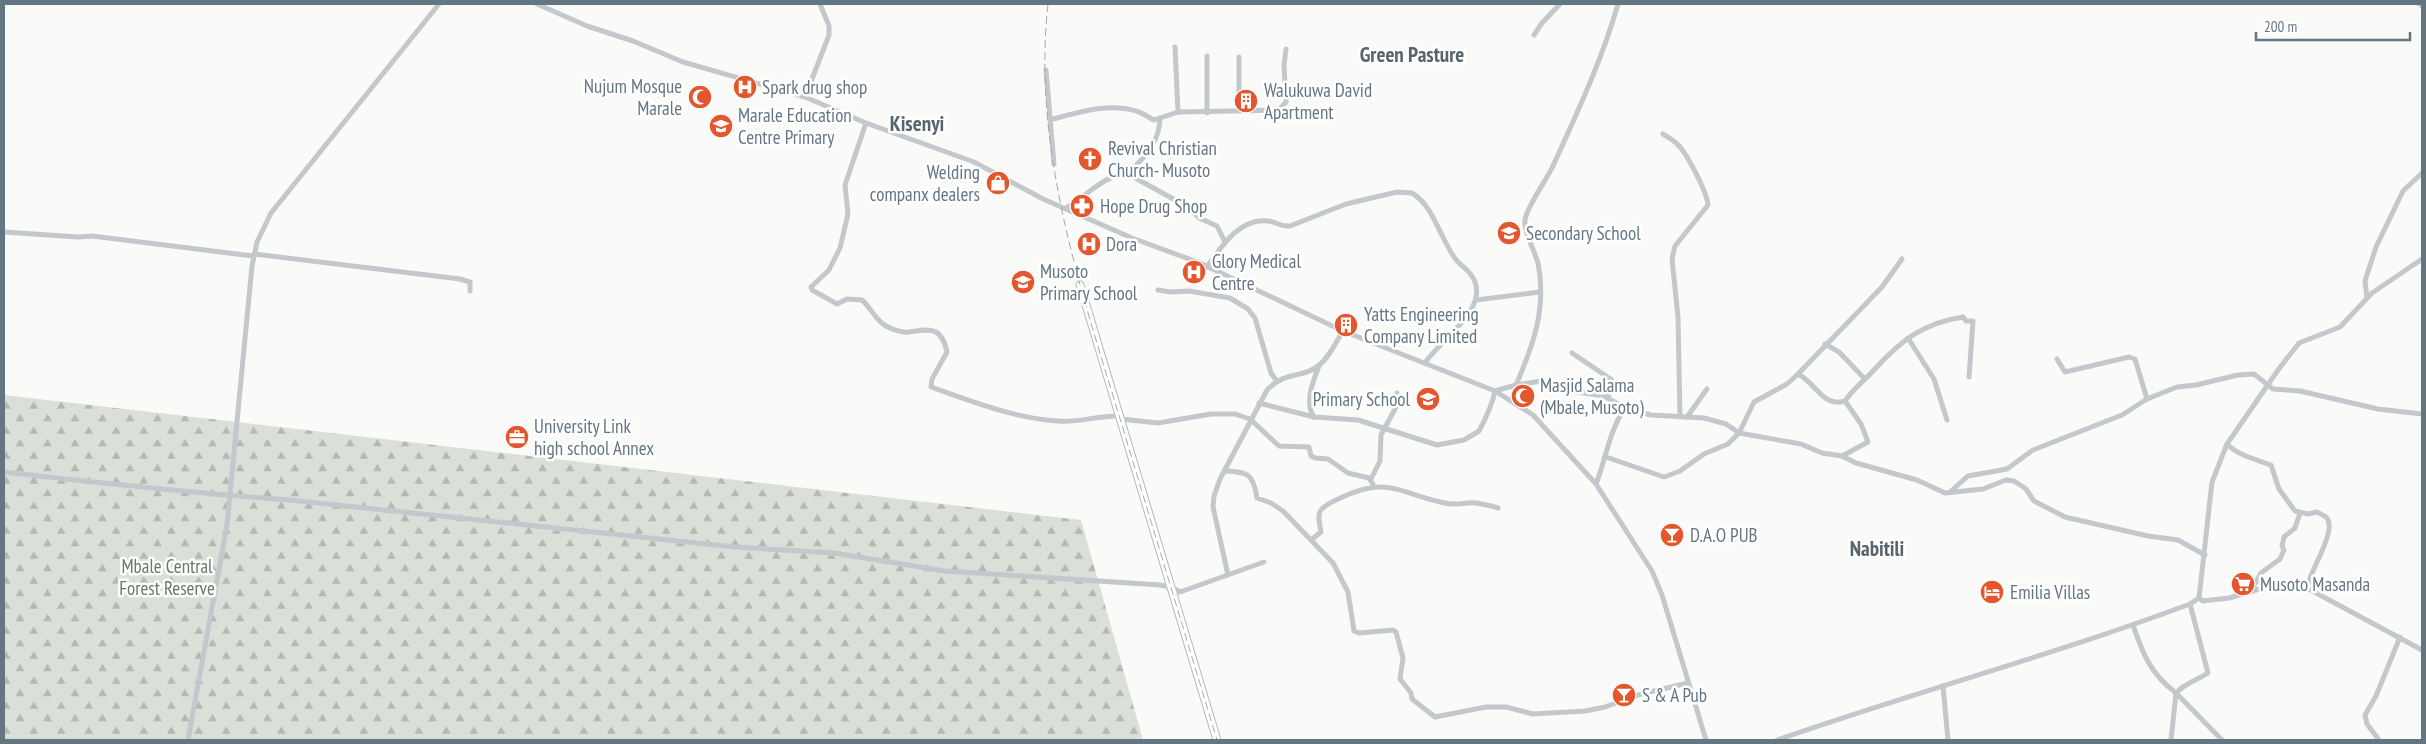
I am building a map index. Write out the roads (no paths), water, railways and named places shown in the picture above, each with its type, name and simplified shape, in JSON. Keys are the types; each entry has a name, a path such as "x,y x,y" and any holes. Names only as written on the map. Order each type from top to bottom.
{"main road":[{"path":"1080,285 1216,740"}],"street":[{"path":"188,740 225,534 254,255 262,228 439,4"},
{"path":"537,4 587,26 633,41 683,62 804,96 866,123 974,162 1066,208 1132,238 1200,263 1274,296 1342,331 1424,362 1495,392 1533,414 1596,484 1635,542 1655,579 1662,595 1706,740"},
{"path":"804,96 829,35 829,26 820,4"},
{"path":"1534,35 1542,23 1560,4"},
{"path":"1516,385 1525,368 1539,312 1538,263 1524,223 1526,214 1543,187 1598,67 1618,4"},
{"path":"1175,48 1178,112"},
{"path":"1050,120 1092,110 1113,108 1136,111 1154,120 1178,112 1207,113 1279,110 1285,106 1284,65 1286,49"},
{"path":"1207,56 1207,113"},
{"path":"1239,57 1239,111"},
{"path":"1046,70 1054,164"},
{"path":"1128,174 1156,142 1160,133 1160,119"},
{"path":"866,123 845,185 848,214 840,248 836,260 811,288 837,304 847,299 862,300 882,324 897,330 907,332 927,328 935,332 943,341 946,352 932,379 931,387 994,408 1049,420 1074,421 1110,414 1120,418 1158,423 1177,418 1235,414 1250,419 1279,446 1308,447 1311,456 1328,459 1339,468 1358,477 1371,479"},
{"path":"1663,134 1677,143 1682,150 1703,184 1708,205 1675,246 1672,260 1678,317 1680,417"},
{"path":"2367,298 2366,277 2376,247 2403,191 2422,173"},
{"path":"1066,208 1107,179 1119,174 1128,174 1186,206 1199,218 1217,226 1224,242"},
{"path":"1207,267 1224,242 1249,222 1270,221 1281,227 1290,226 1327,210 1354,202 1397,192 1412,193 1428,207 1449,248 1475,282 1476,300 1457,328 1424,362"},
{"path":"4,232 78,238 92,236 460,279 470,282 470,291"},
{"path":"1606,457 1664,477 1680,471 1704,454 1728,444 1739,432 1754,402 1760,396 1787,384 1798,374 1882,287 1902,259"},
{"path":"1777,740 2133,625 2190,604 2199,598 2212,482 2227,444 2299,343 2340,327 2382,285 2422,259"},
{"path":"1158,290 1170,292 1189,291 1230,298 1248,309 1255,318 1271,372 1276,380"},
{"path":"1476,300 1540,292"},
{"path":"1798,374 1814,385 1828,401 1835,404 1845,401 1884,357 1908,338 1951,319 1963,317 1966,321 1973,321 1969,377"},
{"path":"1314,417 1309,408 1310,397 1319,366 1342,331"},
{"path":"1908,338 1934,379 1947,420"},
{"path":"1825,344 1839,352 1866,379"},
{"path":"1572,353 1612,380 1608,398"},
{"path":"2058,359 2065,372 2130,357 2135,358 2147,399"},
{"path":"1228,575 1213,507 1216,488 1250,419 1267,390 1276,380 1310,371 1319,366"},
{"path":"1950,492 1968,476 2007,469 2033,450 2122,415 2147,399 2177,387 2196,386 2249,374 2256,375 2273,389 2300,391 2378,409 2422,414"},
{"path":"1495,392 1516,385 1542,381 1570,391 1608,398 1625,408 1651,415 1717,421 1739,432 1801,444 1822,453 1842,456 1856,463 1918,480 1940,491 1950,492 1983,488 2006,480 2014,481 2026,489 2034,501 2065,517 2148,536 2178,540 2205,555"},
{"path":"1688,417 1707,390"},
{"path":"1260,403 1314,417 1358,420 1437,445 1464,440 1481,428 1482,421 1492,408 1495,392"},
{"path":"1374,486 1371,479 1380,461 1381,435 1396,407 1397,393"},
{"path":"1842,456 1868,442 1861,424 1845,401"},
{"path":"1596,484 1610,440 1625,408"},
{"path":"2227,444 2234,451 2249,458 2271,464 2279,489 2294,511 2300,513 2317,512 2324,516 2329,523 2325,544 2308,577 2307,588"},
{"path":"1224,471 1248,474 1252,478 1256,498 1271,503 1283,511 1333,563 1345,582 1354,631 1359,633 1393,630 1396,632 1403,658 1400,679 1411,692 1412,699 1436,717 1486,707 1506,708 1533,714 1585,711 1605,707 1641,694 1688,683"},
{"path":"4,472 230,497 289,500 784,551 834,553 945,571 1060,576 1171,587 1180,592 1264,562"},
{"path":"1311,540 1321,532 1317,520 1320,510 1324,506 1352,492 1374,486 1394,487 1455,505 1475,503 1498,508"},
{"path":"2251,591 2261,573 2280,559 2284,550 2282,546 2284,537 2296,528 2300,513"},
{"path":"2199,598 2203,601 2229,598 2251,591 2291,586 2307,588 2342,609 2421,648"},
{"path":"2171,740 2176,693 2183,686 2208,673 2190,604"},
{"path":"2133,625 2143,655 2162,682 2176,693 2222,740"},
{"path":"2379,740 2367,724 2365,715 2376,696 2400,637"},
{"path":"1943,686 1948,740"}],"railway":[{"path":"1048,4 1045,57 1047,111 1053,164 1063,216 1090,320 1217,740"}],"place":[{"name":"Spark drug shop","path":"745,87"},
{"name":"Nujum Mosque Marale","path":"700,97"},
{"name":"Walukuwa David Apartment","path":"1246,101"},
{"name":"Marale Education Centre Primary","path":"721,126"},
{"name":"Revival Christian Church- Musoto","path":"1090,159"},
{"name":"Welding companx dealers","path":"998,183"},
{"name":"Hope Drug Shop","path":"1082,206"},
{"name":"Secondary School","path":"1509,233"},
{"name":"Dora","path":"1089,244"},
{"name":"Glory Medical Centre","path":"1194,272"},
{"name":"Musoto Primary School","path":"1023,282"},
{"name":"Yatts Engineering Company Limited","path":"1346,325"},
{"name":"Masjid Salama (Mbale, Musoto)","path":"1523,396"},
{"name":"Primary School","path":"1428,399"},
{"name":"University Link high school Annex","path":"517,437"},
{"name":"D.A.O PUB","path":"1672,535"},
{"name":"Musoto Masanda","path":"2243,584"},
{"name":"Emilia Villas","path":"1992,592"},
{"name":"S & A Pub","path":"1624,695"}],"district":[{"name":"Green Pasture","path":"1412,55"},
{"name":"Kisenyi","path":"917,124"},
{"name":"Nabitili","path":"1877,549"}],"park label":[{"name":"Mbale Central Forest Reserve","path":"167,577"}]}
